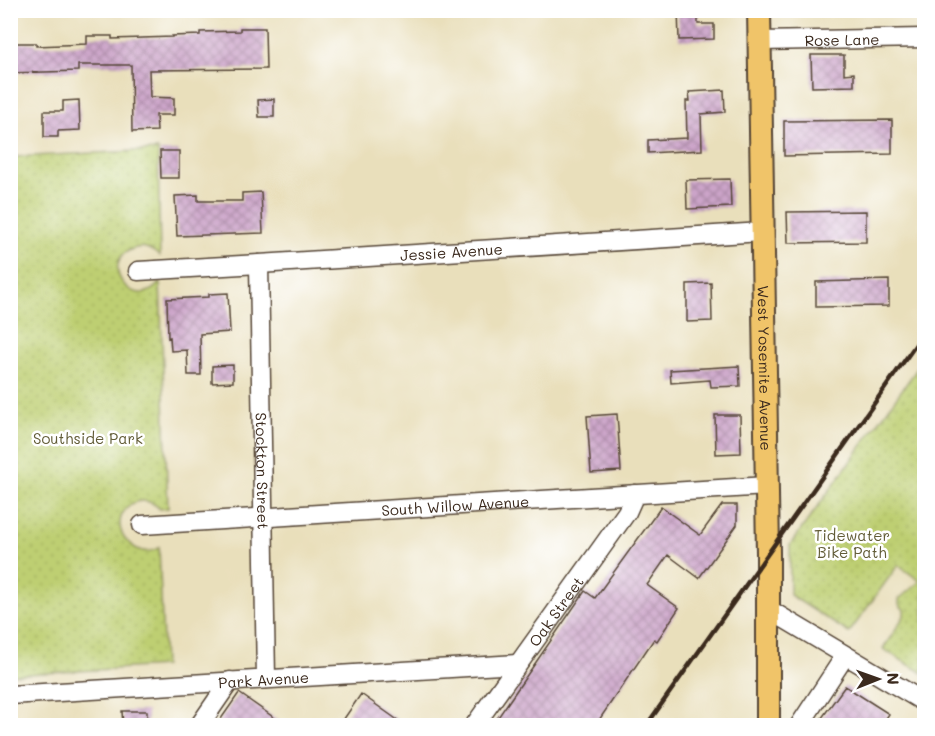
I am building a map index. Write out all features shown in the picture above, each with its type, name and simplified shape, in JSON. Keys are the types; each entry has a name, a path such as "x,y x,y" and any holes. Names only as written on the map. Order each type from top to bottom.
{"main road":[{"name":"West Yosemite Avenue","path":"759,10 767,486 768,726"}],"street":[{"name":"Rose Lane","path":"760,41 924,38"},
{"name":"Jessie Avenue","path":"138,271 762,232"},
{"name":"Stockton Street","path":"259,264 266,679"},
{"name":"South Willow Avenue","path":"142,525 767,486"},
{"name":"Oak Street","path":"474,726 627,512 635,494"},
{"path":"768,609 924,702"},
{"path":"799,726 845,656"},
{"name":"Park Avenue","path":"10,695 517,664"},
{"path":"199,726 230,681"}],"green space":[{"name":"Southside Park","path":"158,150 160,256 146,248 139,247 121,257 118,266 119,275 131,290 140,293 150,291 160,282 168,508 160,509 150,502 140,501 131,504 121,519 121,529 126,540 137,549 148,551 159,547 164,666 11,675 11,157"},
{"name":"Tidewater Bike Path","path":"924,359 924,674 883,649 904,616 899,599 920,581 898,565 849,633 790,595 790,545"}],"building":[{"path":"678,10 698,10 698,24 714,24 714,39 679,40"},
{"path":"240,28 265,28 266,69 149,70 150,97 174,98 174,115 156,115 157,131 132,132 131,65 78,65 78,71 10,73 10,43 36,43 36,46 87,44 87,36 112,36 112,39 172,37 200,35 200,32 240,31"},
{"path":"811,55 844,55 844,74 854,73 854,86 812,87"},
{"path":"724,90 725,112 701,114 702,150 648,153 648,140 687,138 686,101 690,101 689,92"},
{"path":"274,99 274,117 259,117 258,100"},
{"path":"79,100 80,130 58,131 58,137 44,137 44,111 63,111 63,101"},
{"path":"892,120 892,154 784,156 784,121"},
{"path":"160,151 179,151 179,178 161,178"},
{"path":"730,179 731,207 687,209 686,180"},
{"path":"261,192 263,233 177,236 175,196 198,195 198,201 242,201 242,193"},
{"path":"866,211 866,242 788,243 787,212"},
{"path":"889,280 889,306 816,307 816,282"},
{"path":"711,283 712,321 687,322 687,284"},
{"path":"228,293 230,332 200,334 201,375 188,375 187,350 171,351 170,337 168,338 167,299 209,297 209,294"},
{"path":"233,365 233,382 212,383 212,366"},
{"path":"739,366 740,386 711,387 710,380 671,383 670,370"},
{"path":"617,414 621,471 591,473 587,416"},
{"path":"715,415 740,415 741,453 716,454"},
{"path":"722,505 737,505 737,525 699,578 668,555 647,585 679,608 657,641 654,639 595,726 492,726 585,591 595,598 661,507 700,535"},
{"path":"845,686 889,714 881,726 816,726"},
{"path":"239,693 286,726 216,726"},
{"path":"361,694 406,726 339,726"},
{"path":"122,711 147,711 147,726 123,726"}],"railway":[{"path":"646,726 924,333"}]}
